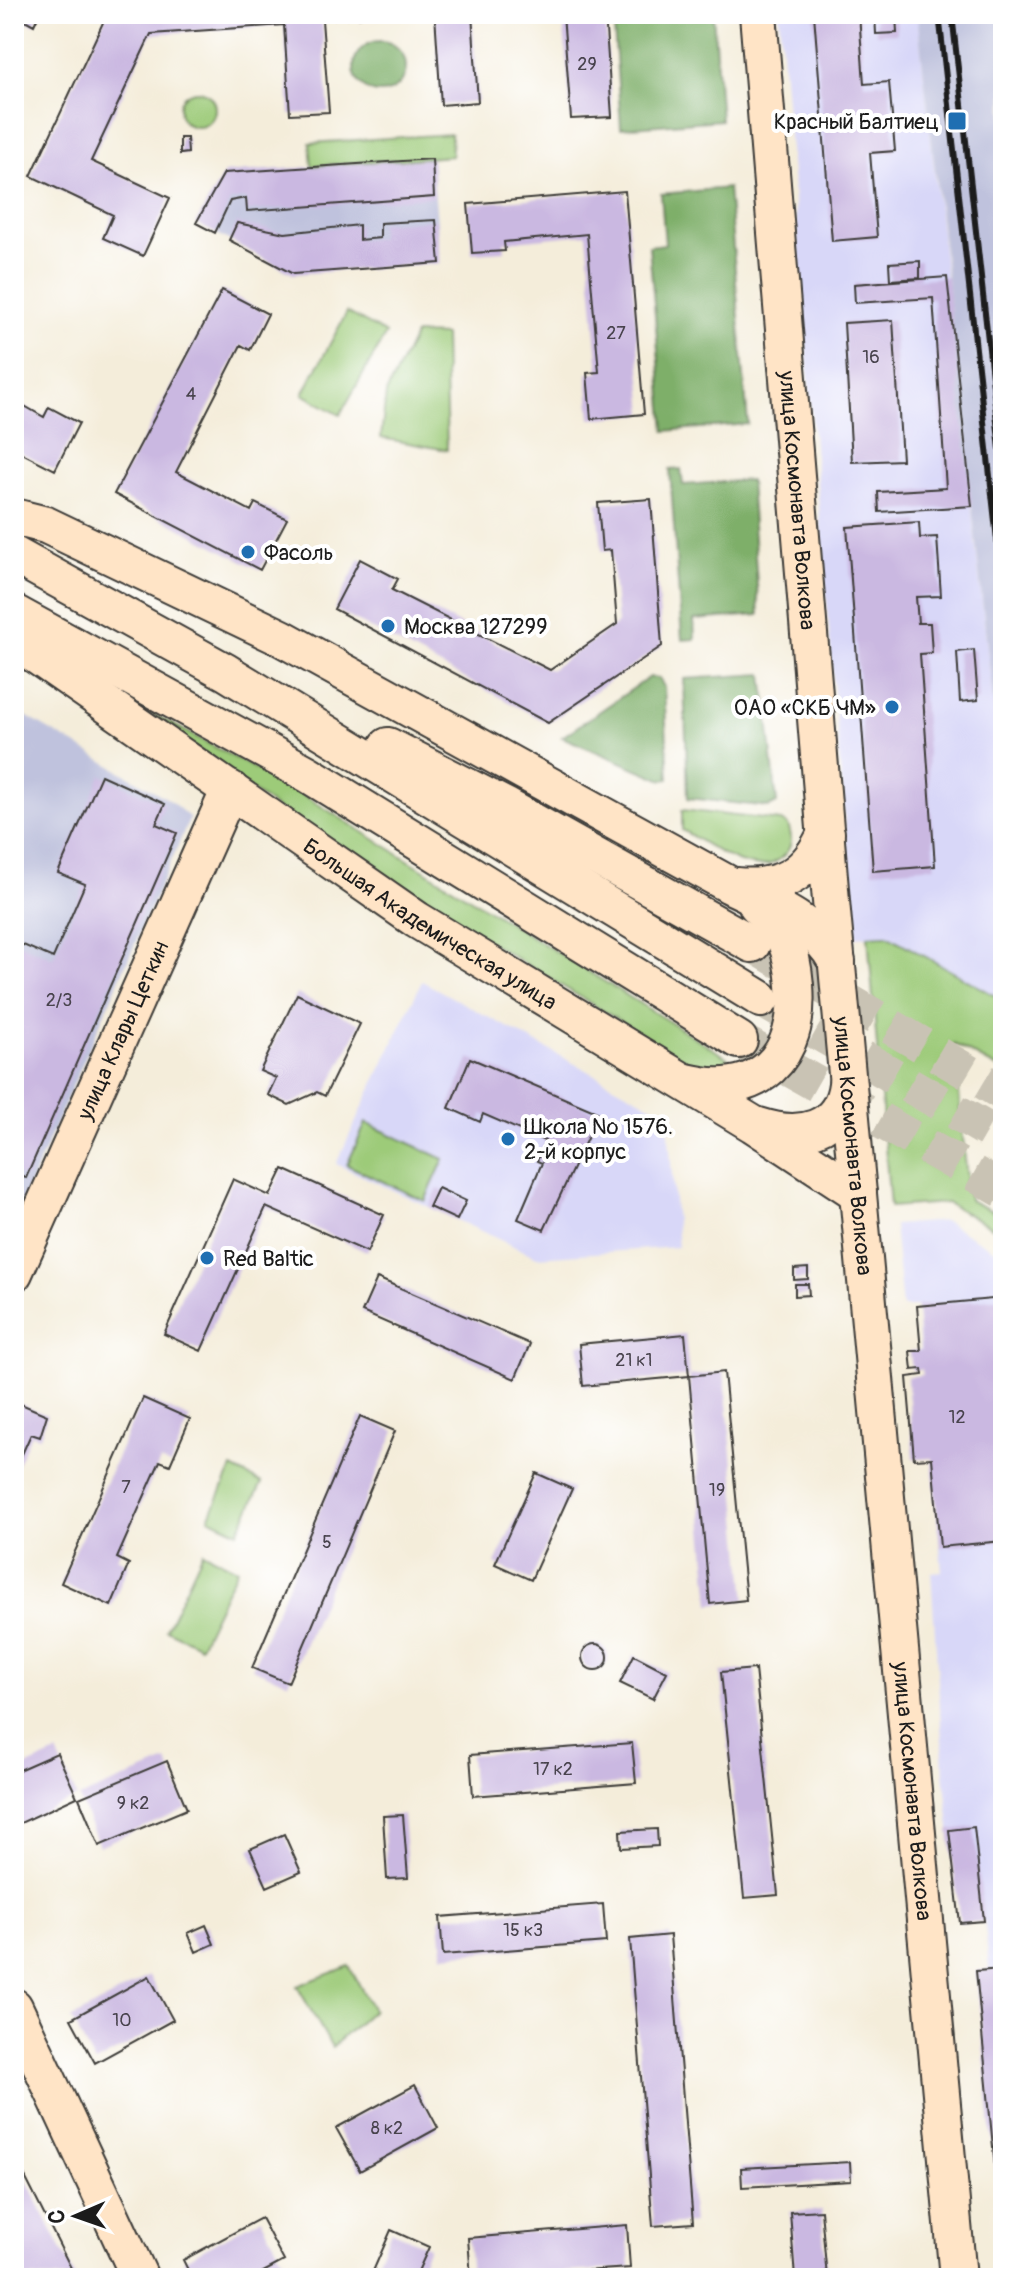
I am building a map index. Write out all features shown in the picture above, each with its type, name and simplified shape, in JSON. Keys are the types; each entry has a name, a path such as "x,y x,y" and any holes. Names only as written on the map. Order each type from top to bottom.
{"main road":[{"name":"улица Космонавта Волкова","path":"758,14 837,962 958,2278"},
{"path":"14,517 46,525 208,601 730,885 804,922 819,935 837,962"},
{"path":"14,555 226,672 761,999"},
{"path":"182,648 170,634 169,616 181,601 190,598 208,601"},
{"path":"14,613 308,774 739,1040"},
{"name":"Большая Академическая улица","path":"14,640 417,920 753,1124 858,1193"},
{"path":"226,672 381,743 505,806 752,944"},
{"name":"улица Клары Цеткин","path":"14,1273 230,789"},
{"path":"730,885 755,888 789,880 804,870 817,853 826,833"},
{"path":"676,1080 724,1087 761,1075 776,1064 788,1045 796,1022 792,955 783,930 730,885"},
{"path":"753,1124 777,1132 803,1130 830,1122 841,1112 848,1079"},
{"path":"14,2007 140,2278"}],"shaded area":[{"path":"779,14 917,14 1003,792 1003,1000 888,935 854,937"},
{"path":"917,14 1003,14 1003,792 947,277"},
{"path":"432,159 440,263 293,274 196,223 224,173"},
{"path":"14,709 168,799 190,818 14,1220"},
{"name":"Школа № 1576. 2-й корпус","path":"422,981 667,1114 678,1247 537,1257 336,1164"},
{"path":"945,1221 1003,1255 1003,2252 976,1971 989,1970 986,1934 984,1921 960,1923 944,1772 931,1572 942,1571 932,1458 914,1459 907,1377 923,1375 922,1369 912,1370 910,1351 920,1350 917,1307 902,1307 894,1225"}],"green space":[{"path":"613,14 713,14 721,120 621,128"},
{"path":"380,41 398,49 406,67 398,85 380,93 362,85 354,67 362,49"},
{"path":"197,91 210,96 215,109 210,122 197,127 184,122 179,109 184,96"},
{"path":"451,134 452,156 312,166 310,143"},
{"path":"728,188 748,424 665,431 649,246 665,244 661,194"},
{"path":"347,312 386,334 340,415 303,394"},
{"path":"415,334 444,335 447,450 381,438 386,393"},
{"path":"681,469 683,485 750,480 759,615 694,620 695,639 682,640 670,470"},
{"path":"763,674 777,803 769,807 688,798 684,679"},
{"path":"650,677 659,678 664,687 669,779 663,780 562,737"},
{"path":"146,710 300,793 744,1068 702,1069 688,1062 330,846 235,779"},
{"path":"682,810 781,821 788,825 789,847 774,863 761,866 747,864 682,830"},
{"path":"887,935 1003,1000 1003,1071 954,1044 969,1200 1003,1216 1003,1233 947,1203 890,1207 868,936"},
{"path":"366,1123 444,1159 425,1201 347,1165"},
{"path":"232,1468 262,1483 238,1532 209,1518"},
{"path":"203,1552 237,1569 200,1646 166,1630"},
{"path":"349,1966 373,2010 332,2047 297,1986"}],"building":[{"path":"14,14 39,14 34,25"},
{"path":"107,14 375,16 322,20 329,112 290,114 284,25 151,34 91,161 170,198 143,256 103,238 113,215 31,176"},
{"path":"435,14 472,14 478,102 441,105"},
{"path":"563,14 605,14 612,117 571,119"},
{"path":"814,14 859,14 864,84 889,82 895,151 870,153 877,237 832,241"},
{"path":"875,14 896,14 897,33 876,34"},
{"path":"180,138 187,138 188,153 180,154"},
{"path":"432,159 434,197 247,211 246,198 230,201 215,233 196,223 224,173"},
{"path":"625,191 644,414 591,419 587,373 599,372 587,234 504,242 505,251 472,253 468,204"},
{"path":"436,220 440,263 293,274 229,240 237,223 285,233 359,225 359,240 380,238 380,223"},
{"path":"920,261 920,278 890,280 889,263"},
{"path":"947,277 972,506 879,512 878,492 946,488 933,298 855,303 854,284"},
{"path":"222,290 268,314 250,350 241,345 176,472 251,511 255,503 287,519 260,570 114,494"},
{"path":"893,320 902,460 852,462 844,323"},
{"path":"14,400 44,417 49,407 79,423 55,470 14,449"},
{"path":"651,499 662,646 548,723 334,609 360,559 398,579 392,590 550,670 617,624 611,550 602,551 598,503"},
{"name":"ОАО «СКБ ЧМ»","path":"919,522 920,538 937,537 941,596 916,597 918,623 930,623 932,653 920,654 935,866 873,871 847,527"},
{"path":"974,650 978,700 960,702 957,652"},
{"path":"101,775 165,804 156,824 177,833 26,1178 14,1173 14,1054 18,1044 14,1042 14,941 53,958 85,884 58,873"},
{"path":"297,994 360,1024 325,1096 317,1092 289,1105 268,1095 276,1078 260,1071"},
{"path":"470,1058 599,1113 544,1230 518,1219 542,1163 537,1161 545,1141 483,1114 480,1122 449,1108"},
{"path":"283,1169 384,1215 367,1252 266,1207 201,1351 164,1334 233,1179 270,1196"},
{"path":"438,1188 466,1201 457,1220 429,1207"},
{"path":"808,1268 808,1279 794,1280 794,1269"},
{"path":"377,1278 530,1344 515,1379 362,1312"},
{"path":"795,1284 808,1284 809,1295 795,1296"},
{"path":"1003,1298 1003,1541 940,1547 932,1458 914,1459 907,1377 923,1375 922,1369 912,1370 910,1351 921,1351 917,1306"},
{"path":"685,1334 689,1376 583,1386 579,1344"},
{"path":"724,1372 746,1600 710,1604 689,1376"},
{"path":"143,1398 190,1419 170,1465 160,1461 117,1558 129,1564 111,1606 61,1583"},
{"path":"14,1401 47,1415 40,1437 31,1434 14,1472"},
{"path":"360,1416 395,1431 288,1683 252,1668"},
{"path":"536,1473 572,1489 531,1580 495,1564"},
{"path":"595,1644 604,1648 608,1657 604,1666 595,1670 586,1666 582,1657 586,1648"},
{"path":"634,1655 667,1672 653,1699 620,1683"},
{"path":"755,1669 778,1895 744,1898 721,1672"},
{"path":"632,1743 636,1783 473,1796 470,1755"},
{"path":"57,1753 77,1797 14,1826 14,1772"},
{"path":"167,1761 187,1809 99,1846 79,1798"},
{"path":"403,1815 408,1878 387,1879 383,1816"},
{"path":"974,1827 984,1921 960,1923 949,1830"},
{"path":"657,1829 658,1846 621,1848 620,1831"},
{"path":"284,1834 301,1872 267,1887 250,1849"},
{"path":"603,1904 606,1942 443,1955 440,1917"},
{"path":"206,1925 214,1944 196,1952 188,1933"},
{"path":"670,1935 693,2223 653,2226 630,1939"},
{"path":"1003,1969 1003,2230 1001,2230 976,1971"},
{"path":"149,1976 173,2020 95,2063 71,2019"},
{"path":"415,2085 438,2128 360,2171 336,2128"},
{"path":"14,2155 76,2278 26,2278 14,2254"},
{"path":"850,2162 851,2181 742,2187 741,2168"},
{"path":"821,2210 827,2278 795,2278 790,2212"},
{"path":"261,2218 284,2261 252,2278 192,2278 183,2260"},
{"path":"627,2225 630,2268 471,2278 468,2238"},
{"path":"391,2230 429,2247 415,2278 370,2278"}],"tunnel":[{"path":"752,944 1003,1093"},
{"path":"769,1004 1003,1139"},
{"path":"739,1040 1003,1190"}],"railway":[{"path":"939,14 1003,594"},
{"path":"952,14 1003,476"}],"place":[{"name":"Красный Балтиец","path":"957,121"},
{"name":"Фасоль","path":"248,552"},
{"name":"Москва 127299","path":"388,626"},
{"name":"ОАО «СКБ ЧМ»","path":"892,707"},
{"name":"Школа № 1576. 2-й корпус","path":"508,1139"},
{"name":"Red Baltic","path":"207,1258"}]}
